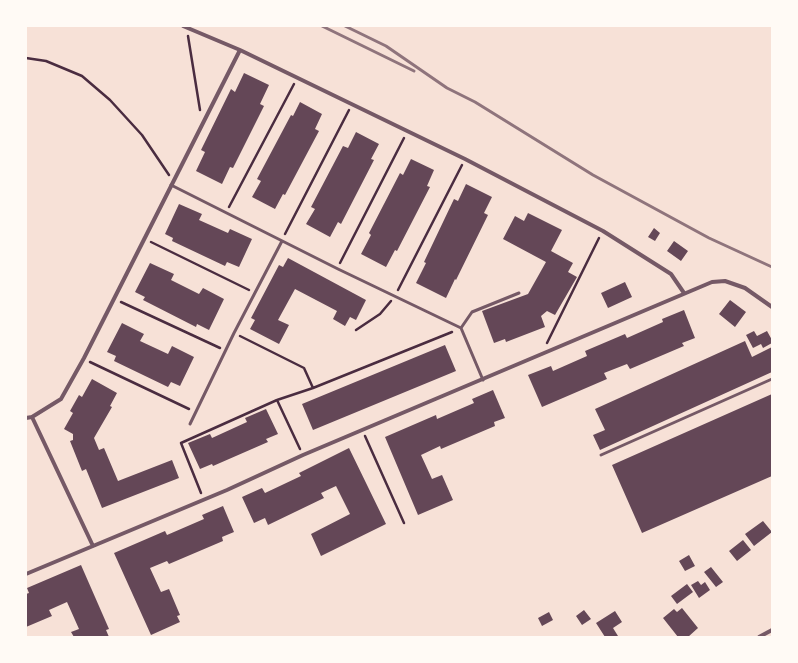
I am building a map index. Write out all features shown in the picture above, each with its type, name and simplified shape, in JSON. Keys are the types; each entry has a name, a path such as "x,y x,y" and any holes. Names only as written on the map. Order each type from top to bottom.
{"street":[{"path":"183,26 240,50 465,159 603,231 671,274 684,293"},
{"path":"26,418 32,417 61,398 84,358 240,50"},
{"path":"26,574 714,281 725,281 745,288 772,307"},
{"path":"32,417 93,546"},
{"path":"759,637 772,630"}],"lane":[{"path":"171,185 394,297 461,328 483,380"},
{"path":"190,424 254,293 282,241"},
{"path":"461,328 472,312 519,293"},
{"path":"601,455 772,379"}],"path":[{"path":"189,29 187,38 202,124"},
{"path":"26,58 46,62 82,76 110,100 142,135 169,175 171,185"},
{"path":"226,213 297,78"},
{"path":"282,241 352,104"},
{"path":"338,269 407,131"},
{"path":"356,330 380,314 394,297 465,159"},
{"path":"541,354 603,231"},
{"path":"144,239 254,293"},
{"path":"114,298 225,351"},
{"path":"204,499 181,443 277,400 313,388 461,328"},
{"path":"234,333 304,368 313,388"},
{"path":"84,358 196,412"},
{"path":"277,400 303,455"},
{"path":"362,430 404,523"}],"building":[{"path":"244,73 269,85 260,104 264,106 233,168 230,167 222,184 196,171 205,152 201,150 231,89 235,92"},
{"path":"300,102 322,114 315,129 319,131 285,195 283,194 275,209 252,197 261,181 257,179 291,115 293,116"},
{"path":"356,132 379,144 371,159 374,160 341,224 338,222 330,237 306,224 315,209 311,207 343,146 348,148"},
{"path":"411,159 434,170 427,186 430,187 397,251 395,250 386,267 361,254 371,235 369,233 400,173 403,175"},
{"path":"466,184 492,197 484,213 488,215 446,298 416,283 426,263 424,262 454,199 458,201"},
{"path":"179,204 202,214 199,220 228,233 230,229 252,239 239,267 227,262 225,266 172,241 173,238 165,234"},
{"path":"528,213 562,230 551,251 573,263 568,272 577,277 555,315 547,311 541,316 545,327 506,342 505,339 494,343 482,311 528,294 546,262 503,239 515,216 524,221"},
{"path":"654,228 660,233 655,241 648,237"},
{"path":"674,241 688,251 681,261 667,251"},
{"path":"288,258 366,300 356,320 350,317 345,326 333,319 337,311 295,289 278,320 289,325 279,344 250,329 255,320 251,318 279,265 283,267"},
{"path":"150,263 174,274 171,280 199,294 203,288 224,299 209,330 197,324 196,327 143,300 145,297 135,292"},
{"path":"625,282 632,297 608,308 601,293"},
{"path":"730,300 746,312 735,327 719,314"},
{"path":"684,310 695,338 682,343 684,346 630,369 627,364 604,373 607,379 542,407 528,375 551,366 553,371 587,356 585,351 625,334 627,338 663,322 662,319"},
{"path":"122,323 144,334 140,341 168,354 172,346 194,357 180,386 171,382 168,387 114,361 116,356 107,352"},
{"path":"754,331 757,336 767,331 772,343 763,348 761,344 753,348 746,335"},
{"path":"745,341 752,357 772,347 772,372 600,450 593,435 605,430 595,409"},
{"path":"445,345 456,371 313,430 302,404"},
{"path":"92,379 117,393 110,406 112,407 94,438 99,450 104,448 118,481 172,460 179,478 102,508 86,469 82,471 70,441 73,440 73,434 64,429 73,413 70,411 79,395 82,397"},
{"path":"493,390 505,418 494,422 495,426 441,449 440,446 421,455 432,479 442,475 453,500 418,515 385,437 436,415 437,419 474,403 472,399"},
{"path":"772,394 772,476 642,533 612,465"},
{"path":"266,409 278,434 266,439 268,442 213,466 212,464 200,469 188,443 210,434 212,438 247,422 245,418"},
{"path":"349,448 386,524 321,556 311,534 350,514 336,486 321,493 324,498 268,525 265,518 254,523 242,497 262,488 265,493 301,476 299,473"},
{"path":"223,506 234,532 222,537 223,541 169,564 167,561 150,568 161,592 169,589 180,615 177,616 180,622 151,635 114,553 165,531 167,535 204,519 202,515"},
{"path":"763,521 772,532 754,546 745,534"},
{"path":"743,540 751,550 737,561 729,551"},
{"path":"689,555 695,566 685,571 679,561"},
{"path":"81,565 109,629 106,630 109,637 74,637 71,632 79,629 67,602 49,610 52,616 26,627 26,594 29,593 27,588"},
{"path":"711,567 723,582 716,587 704,572"},
{"path":"698,581 701,585 705,582 710,590 699,598 691,585"},
{"path":"687,584 693,592 677,604 671,596"},
{"path":"682,608 698,628 688,637 678,637 663,618 674,609 677,612"},
{"path":"584,610 591,619 582,625 576,616"},
{"path":"615,611 622,622 613,628 618,636 605,637 596,623"},
{"path":"549,612 553,620 542,626 538,618"}],"railway":[{"path":"322,26 414,71"},
{"path":"345,26 386,46 447,88 475,102 593,175 709,238 772,267"}]}
